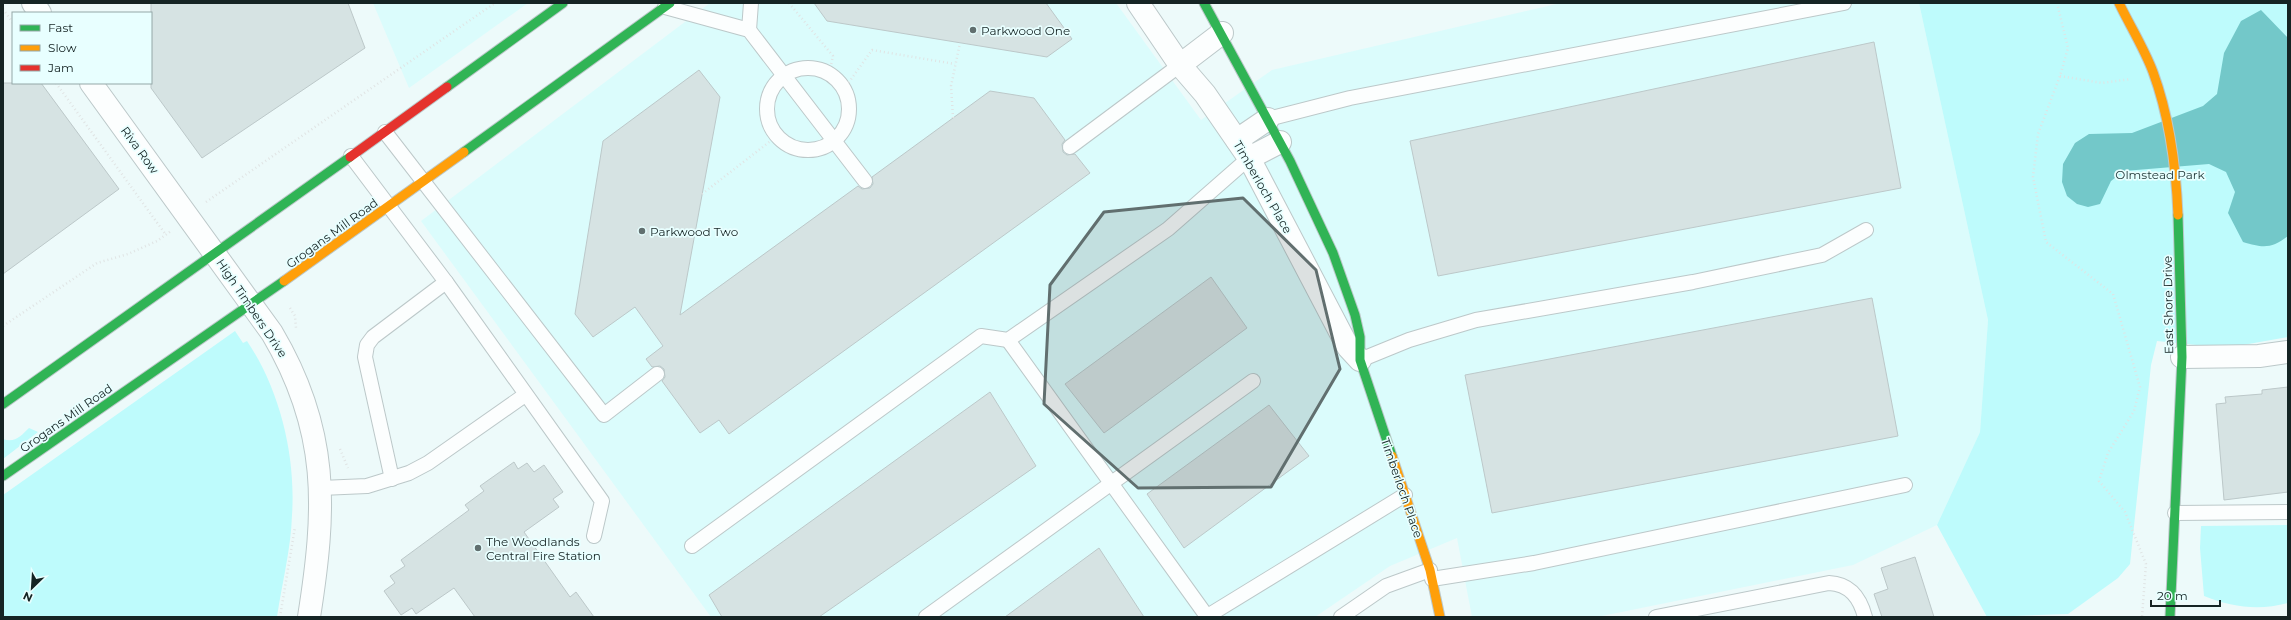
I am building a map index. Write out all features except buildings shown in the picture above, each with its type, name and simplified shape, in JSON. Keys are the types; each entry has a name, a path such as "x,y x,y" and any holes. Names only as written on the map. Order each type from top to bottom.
{"main road":[{"path":"3,404 215,254 563,3"},
{"name":"Timberloch Place","path":"1204,3 1222,33 1318,216 1357,317 1362,344 1360,360 1431,575 1440,617"},
{"name":"East Shore Drive","path":"2119,3 2152,70 2161,96 2171,135 2177,184 2182,357 2170,617"},
{"name":"Grogans Mill Road","path":"3,476 252,305 667,5"}],"street":[{"path":"33,3 39,12"},
{"name":"Timberloch Place","path":"1138,3 1180,65 1205,94 1249,158 1348,347 1360,360"},
{"path":"1180,65 1222,33"},
{"name":"Riva Row","path":"92,84 188,217"},
{"path":"1237,140 1268,119"},
{"path":"1249,158 1280,142"},
{"name":"High Timbers Drive","path":"188,217 252,305 283,351 300,388 311,420 321,488 321,528 309,617"},
{"path":"2182,357 2259,356 2288,352"}],"lane":[{"path":"749,30 751,3"},
{"path":"1268,119 1350,98 1844,3"},
{"path":"667,5 749,30 865,181"},
{"path":"1070,147 1180,65"},
{"path":"805,68 815,68 829,74 840,82 847,95 849,115 843,131 834,142 820,149 801,150 788,145 777,136 767,116 766,105 770,91 783,75 805,68"},
{"path":"385,132 604,415 657,374"},
{"path":"351,156 446,282 525,395 602,501 594,536"},
{"path":"692,546 981,336 1008,340 1168,229 1249,158"},
{"path":"1360,360 1409,340 1476,320 1693,282 1822,255 1866,230"},
{"path":"392,480 365,357 367,345 378,333 446,282"},
{"path":"1008,340 1206,616 1405,495"},
{"path":"926,617 1253,381"},
{"path":"321,488 357,487 392,480 428,463 525,395"},
{"path":"1341,617 1386,586 1431,575 1534,563 1905,485"},
{"path":"2175,513 2288,512"},
{"path":"1656,617 1829,583 1843,585 1855,594 1865,617"}],"path":[{"path":"3,326 97,264 128,254 166,235 208,200 496,3"},
{"path":"789,3 833,56 829,74"},
{"path":"2057,3 2068,48 2060,76 2038,134 2033,177 2046,242 2113,294 2140,387 2134,411 2108,453 2099,480 2125,512 2146,564 2142,617"},
{"path":"3,9 12,22"},
{"path":"953,118 951,86 960,43"},
{"path":"844,89 872,50 955,64"},
{"path":"57,84 166,235"},
{"path":"702,194 777,136"},
{"path":"280,617 295,523"}],"highlighted area":[{"path":"1243,198 1316,270 1340,369 1271,487 1138,488 1044,404 1050,285 1104,212"}],"shaded area":[{"path":"373,3 528,3 409,88"},
{"path":"710,3 1116,3 1201,120 1272,70 1561,3 1919,3 1988,320 1980,432 1937,525 1853,565 1597,617 1472,617 1457,538 1390,566 1315,617 711,617 421,221"},
{"path":"2261,10 2288,38 2288,236 2277,243 2267,246 2243,242 2228,213 2235,192 2226,172 2209,164 2124,171 2111,181 2100,204 2088,207 2077,204 2067,196 2062,182 2063,164 2075,143 2089,134 2132,133 2203,106 2217,94 2224,53 2241,21"}],"green space":[{"name":"Olmstead Park","path":"1919,3 2288,3 2288,337 2226,348 2157,341 2151,365 2130,564 2118,578 2068,614 1987,617 1937,525 1980,432 1988,320"},
{"path":"235,331 243,343 247,341 259,360 269,381 277,402 288,447 293,493 291,528 277,617 3,617 3,495"},
{"path":"29,428 38,432 3,459 3,439 14,439"},
{"path":"2288,525 2288,603 2266,607 2245,607 2225,603 2204,596 2200,548 2201,526"}],"traffic: fast":[{"path":"447,87 563,3"},
{"path":"464,152 670,3"},
{"path":"1204,3 1290,161 1333,253 1355,315 1360,337 1360,360 1392,456"},
{"path":"3,404 350,157"},
{"path":"2170,617 2182,357 2178,215"},
{"path":"3,476 284,281"}],"traffic: slow":[{"path":"2119,3 2149,63 2159,89 2168,125 2174,160 2178,215"},
{"path":"284,281 464,152"},
{"path":"1392,456 1430,570 1440,617"}],"traffic: jam":[{"path":"350,157 447,87"}],"place":[{"name":"Parkwood One","path":"973,30"},
{"name":"Parkwood Two","path":"642,231"},
{"name":"The Woodlands Central Fire Station","path":"478,548"}]}
